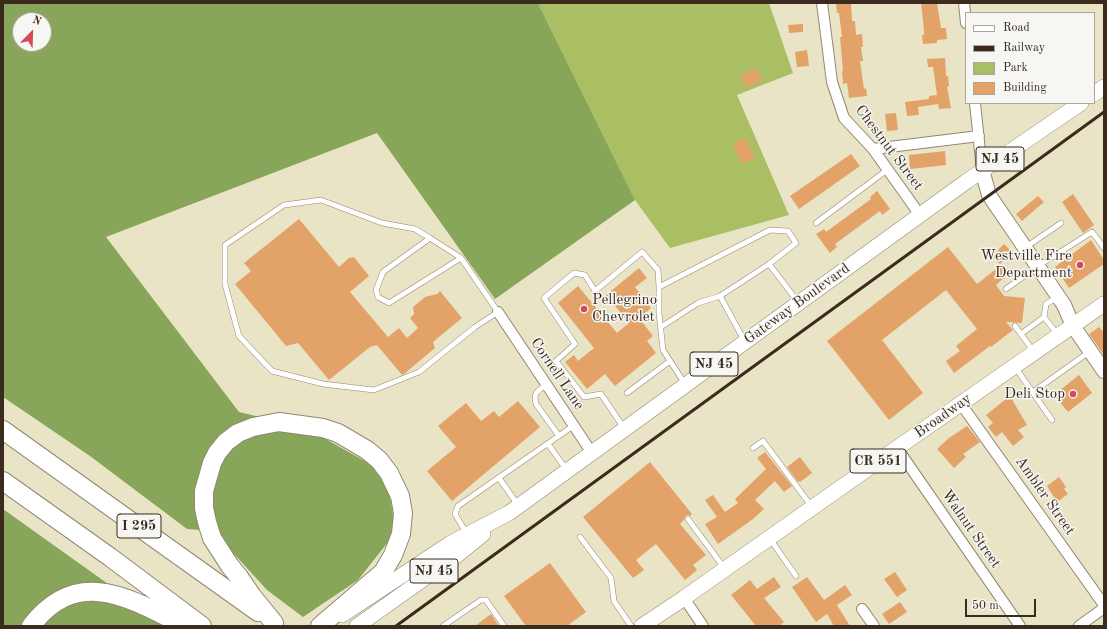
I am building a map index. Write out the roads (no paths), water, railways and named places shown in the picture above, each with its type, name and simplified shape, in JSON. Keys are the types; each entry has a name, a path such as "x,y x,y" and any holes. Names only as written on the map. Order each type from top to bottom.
{"highway":[{"path":"276,625 252,596 212,538 204,508 204,491 212,464 217,453 226,442 238,433 252,427 279,422 323,428 338,433 367,450 379,460 389,473 400,496 403,513 401,534 393,555 385,570 320,626"},
{"name":"I 295","path":"3,430 276,625"},
{"name":"I 295","path":"3,481 117,562 202,626"},
{"path":"31,626 54,604 67,596 90,591 105,592 125,598 185,626"}],"main road":[{"path":"1095,93 1104,87"},
{"name":"Gateway Boulevard","path":"325,626 450,543 514,509 982,170 1080,104"},
{"name":"Broadway","path":"642,626 1035,352 1103,308"},
{"name":"NJ 45","path":"357,626 456,556 514,509"},
{"name":"Broadway","path":"650,626 684,598"}],"street":[{"name":"Chestnut Street","path":"822,3 832,82 844,118 873,149 920,215"},
{"path":"964,3 965,13"},
{"path":"975,104 982,170 989,195 1064,305 1073,326 1104,371"},
{"path":"873,149 979,136"},
{"name":"Cornell Lane","path":"498,312 592,453"},
{"name":"Ambler Street","path":"961,404 1104,607"},
{"name":"Walnut Street","path":"897,448 1020,626"},
{"path":"684,598 703,626"},
{"path":"1079,626 1104,607"},
{"path":"862,609 874,626"}],"lane":[{"path":"816,223 887,170"},
{"path":"322,200 382,223 415,229 462,258 498,312 475,327 418,372 374,390 323,384 272,371 239,336 225,284 225,245 284,205 322,200"},
{"path":"1025,248 1061,223"},
{"path":"659,287 770,230 788,231 796,243 769,264 720,296 698,303 661,327"},
{"path":"1006,289 1038,266 1092,232 1104,248"},
{"path":"430,238 383,272 376,290 378,297 389,303 462,258"},
{"path":"625,429 601,394 584,397 556,361 575,344 544,298 574,272 586,275 595,291 642,252 658,270 659,313 663,350 685,385"},
{"path":"769,264 799,303"},
{"path":"720,296 745,342"},
{"path":"1021,334 1044,317 1046,304 1058,297"},
{"path":"1044,317 1059,336"},
{"path":"1014,326 1035,352"},
{"path":"1033,392 1090,351"},
{"path":"628,393 670,360"},
{"path":"1015,366 1052,420"},
{"path":"546,385 535,394 534,398 536,404 559,436"},
{"path":"468,534 455,514 458,506 574,426"},
{"path":"753,448 763,441 812,508"},
{"path":"548,444 567,471"},
{"path":"499,478 514,509"},
{"path":"688,519 725,569"},
{"path":"580,537 611,578 614,601 631,626"},
{"path":"769,538 796,576"},
{"path":"443,626 484,599 504,626"}],"railway":[{"path":"396,626 1104,112"}],"place":[{"name":"Westville Fire Department","path":"1080,265"},
{"name":"Pellegrino Chevrolet","path":"584,309"},
{"name":"Deli Stop","path":"1073,394"}]}
